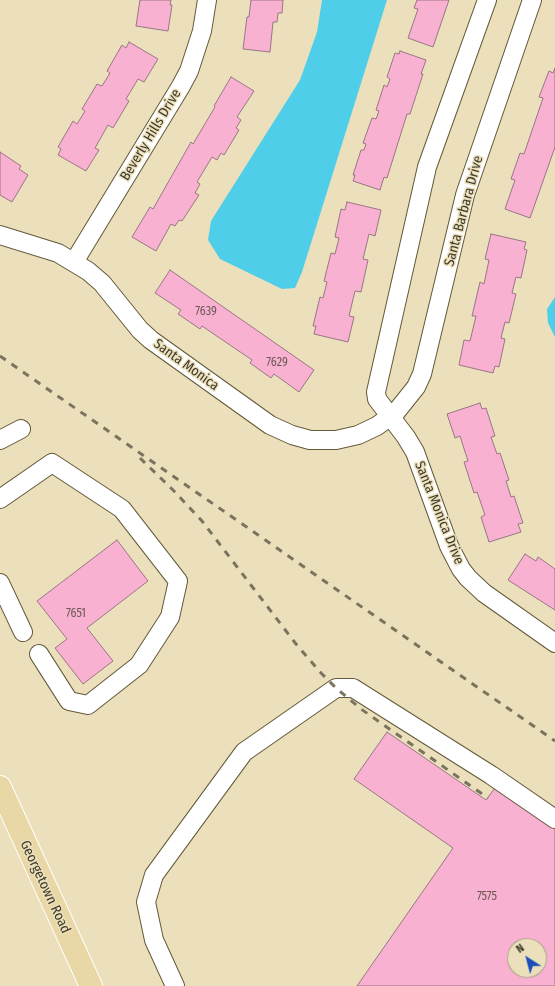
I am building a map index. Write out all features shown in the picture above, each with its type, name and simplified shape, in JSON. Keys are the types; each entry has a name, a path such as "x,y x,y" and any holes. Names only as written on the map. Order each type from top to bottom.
{"main road":[{"name":"Georgetown Road","path":"0,787 91,986"}],"street":[{"name":"Beverly Hills Drive","path":"74,262 189,71 202,31 207,0"},
{"name":"Santa Monica Drive","path":"487,0 427,168 376,392 377,399 406,437 415,452 449,546 461,569 484,593 555,643"},
{"name":"Santa Barbara Drive","path":"390,417 396,412 416,387 424,367 465,195 532,0"},
{"name":"Santa Monica","path":"0,235 52,251 88,271 102,283 130,320 151,340 270,425 281,431 310,440 336,440 358,435 377,426 390,417"},
{"path":"0,440 21,429"},
{"path":"0,500 52,463 122,509 178,581 170,617 139,665 88,705 69,701 39,654"},
{"path":"0,583 23,632"},
{"path":"175,986 154,940 146,902 154,875 244,752 336,688 353,688 491,775 555,819"}],"water":[{"path":"322,0 387,0 302,272 295,288 282,289 220,259 208,240 211,221 300,80 317,32"},
{"path":"555,297 555,337 548,323 547,309"}],"building":[{"path":"140,0 171,0 170,5 172,5 168,31 136,26"},
{"path":"251,0 283,0 282,13 278,13 277,22 273,22 270,52 243,49 247,17 249,17"},
{"path":"417,0 449,0 433,47 408,38 418,9 414,8"},
{"path":"129,42 158,59 144,82 138,79 126,99 129,101 113,128 108,125 95,148 99,150 86,171 58,155 61,149 58,147 73,121 77,124 85,111 82,109 97,84 102,86 110,73 107,71 122,45 126,48"},
{"path":"400,51 426,60 410,114 407,114 387,178 384,177 380,190 353,181 355,175 353,175 361,150 364,150 366,144 363,143 372,118 376,119 379,111 376,110 384,85 387,87 390,79 387,77 395,53 399,54"},
{"path":"555,68 555,147 530,218 505,209 515,180 511,179 520,153 524,154 543,98 539,97 549,71 553,73"},
{"path":"231,77 254,91 237,117 241,120 236,128 239,130 224,155 221,153 217,160 212,157 197,182 200,184 195,193 199,195 182,221 179,220 175,226 171,224 156,251 132,237 150,207 153,209 191,142 193,144 215,107 214,106"},
{"path":"0,152 21,166 19,169 28,175 12,202 0,195"},
{"path":"347,202 381,210 375,236 369,234 363,259 368,260 361,292 355,291 349,316 354,317 348,342 314,334 316,326 313,326 320,297 323,298 327,282 324,281 331,253 335,254 339,238 335,237 341,209 345,210"},
{"path":"491,234 526,242 524,249 527,250 521,278 516,277 512,293 516,294 509,323 505,322 501,338 505,339 499,367 495,366 493,373 459,365 464,340 470,341 476,316 472,316 480,282 484,284 489,260 485,259"},
{"path":"170,270 314,370 299,392 274,374 271,378 250,363 252,360 202,326 200,329 178,314 181,310 155,293"},
{"path":"480,403 482,409 486,408 495,436 491,437 497,454 500,453 509,480 506,481 511,497 514,496 523,523 518,524 521,532 489,542 481,517 485,515 477,492 474,493 464,462 468,461 460,436 455,438 447,414"},
{"path":"117,540 148,581 87,628 113,661 83,684 55,648 67,639 37,601"},
{"path":"525,554 536,561 538,557 555,569 555,610 508,580"},
{"path":"387,732 486,800 497,785 555,825 555,986 357,986 453,848 354,779"}],"railway":[{"path":"0,356 555,741"},
{"path":"140,458 202,521 296,644 336,688 361,709 488,798"}]}
